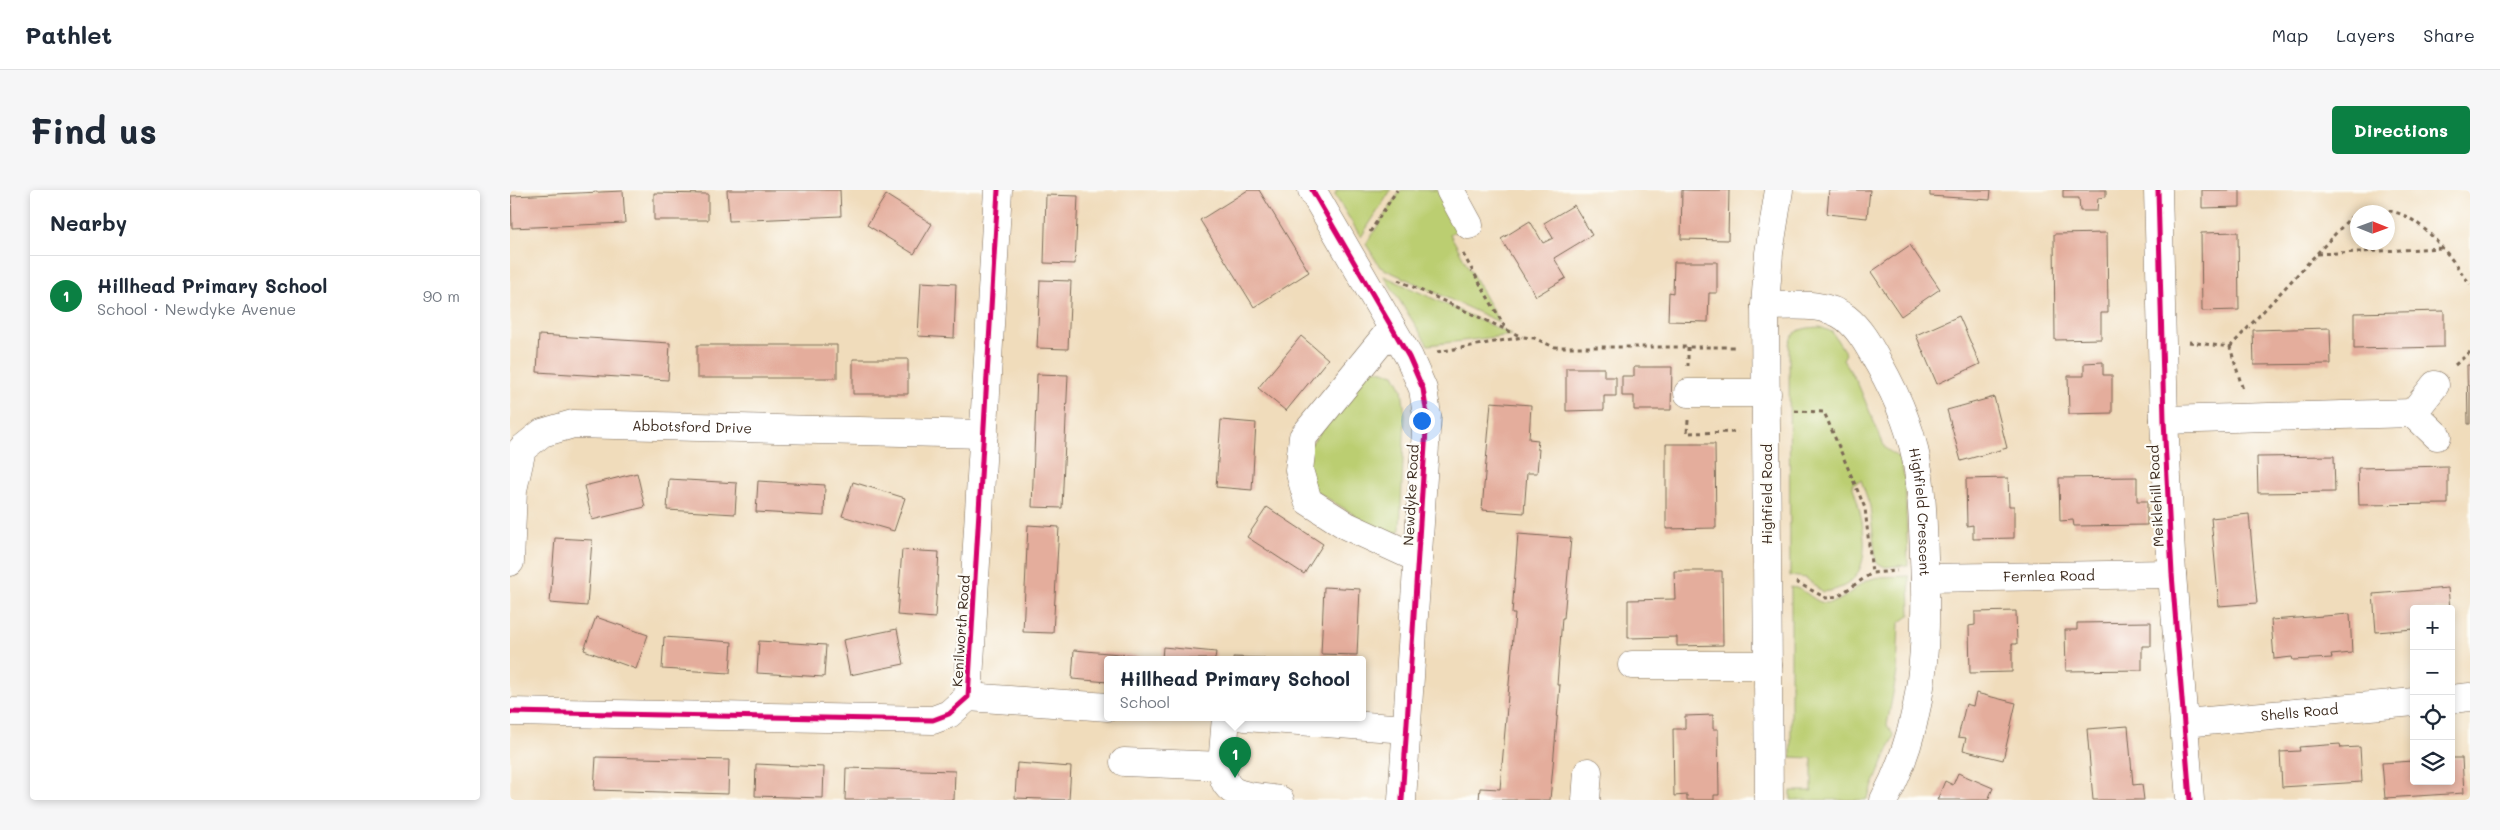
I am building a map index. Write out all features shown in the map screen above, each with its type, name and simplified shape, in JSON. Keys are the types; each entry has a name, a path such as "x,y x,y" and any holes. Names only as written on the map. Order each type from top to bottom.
{"street":[{"name":"Kenilworth Road","path":"510,712 933,720 950,714 968,698 998,190"},
{"name":"Newdyke Road","path":"1312,190 1409,357 1423,389 1427,416 1402,800"},
{"path":"1450,190 1469,225"},
{"name":"Highfield Road","path":"1769,800 1765,306 1769,253 1779,190"},
{"name":"Meiklehill Road","path":"2158,190 2164,420 2172,574 2190,800"},
{"name":"Highfield Crescent","path":"1765,306 1829,308 1846,318 1868,345 1899,406 1914,449 1921,497 1927,631 1923,676 1915,718 1902,762 1884,800"},
{"name":"Newdyke Road","path":"1392,328 1303,437 1299,470 1308,501 1347,526 1419,558"},
{"path":"2413,413 2435,385"},
{"path":"1688,393 1767,402"},
{"path":"2164,420 2252,416 2413,413 2437,436"},
{"name":"Abbotsford Drive","path":"510,562 513,490 522,450 542,433 573,424 984,434"},
{"name":"Fernlea Road","path":"1925,573 2172,574"},
{"path":"1632,665 1768,665"},
{"path":"2455,699 2470,697"},
{"path":"968,698 1104,707"},
{"name":"Shells Road","path":"2185,723 2410,702"},
{"path":"1226,721 1222,766 1225,787 1230,793 1237,796 1280,800"},
{"path":"1299,721 1406,729"},
{"path":"1124,762 1222,766"},
{"path":"1586,800 1588,772"}],"path":[{"path":"1397,190 1353,259 1523,337"},
{"path":"2230,347 2350,218"},
{"path":"2421,218 2470,284"},
{"path":"1469,225 1453,235 1506,330"},
{"path":"2316,254 2443,248"},
{"path":"1409,357 1523,337 1534,338 1554,347 1766,346"},
{"path":"2162,339 2230,347"},
{"path":"2230,347 2252,416"},
{"path":"1767,402 1824,412 1865,508 1872,573"},
{"path":"1768,582 1800,583 1826,598 1838,596 1872,573 1925,573"}],"green space":[{"path":"1337,190 1391,190 1361,237 1335,195"},
{"path":"1401,190 1438,190 1459,229 1450,234 1499,322 1380,267 1366,244"},
{"path":"1384,276 1512,335 1428,345"},
{"path":"1820,327 1832,332 1846,354 1843,359 1858,384 1885,448 1899,458 1905,479 1908,565 1885,567 1876,562 1870,506 1861,480 1852,484 1864,534 1861,566 1854,578 1841,587 1822,592 1806,578 1790,576 1789,344 1797,332"},
{"path":"1371,368 1394,374 1402,389 1405,415 1400,530 1390,537 1311,488 1307,449"},
{"path":"1909,576 1910,615 1899,623 1897,672 1887,725 1894,736 1868,797 1866,800 1791,800 1791,791 1812,791 1812,758 1791,757 1791,587 1802,590 1819,601 1829,603 1840,600 1871,579"}],"building":[{"path":"727,190 840,190 841,216 729,221"},
{"path":"1248,190 1259,190 1309,272 1254,307 1200,220"},
{"path":"1682,190 1729,190 1728,240 1681,239"},
{"path":"1829,190 1870,190 1867,218 1827,214"},
{"path":"1930,190 1991,190 1990,200 1930,196"},
{"path":"2063,190 2106,190 2106,197 2098,198 2097,211 2080,211 2079,198 2063,198"},
{"path":"2202,190 2240,190 2240,207 2202,208"},
{"path":"623,191 625,223 512,228 511,196"},
{"path":"654,193 708,194 708,220 654,220"},
{"path":"886,195 932,224 914,254 867,225"},
{"path":"1046,195 1078,196 1075,264 1044,263"},
{"path":"1574,205 1592,235 1554,258 1566,278 1536,296 1501,239 1530,221 1543,243 1553,238 1544,223"},
{"path":"2238,232 2239,310 2202,311 2201,233"},
{"path":"2107,233 2108,313 2101,313 2101,339 2055,340 2054,234"},
{"path":"1910,245 1940,289 1901,316 1871,272"},
{"path":"1674,262 1717,262 1717,293 1709,293 1708,322 1668,321 1669,292 1673,293"},
{"path":"1040,280 1071,281 1068,349 1037,348"},
{"path":"921,282 956,284 954,338 918,336"},
{"path":"2444,311 2444,347 2354,349 2354,313"},
{"path":"1959,316 1980,364 1937,384 1916,335"},
{"path":"2330,328 2331,364 2254,365 2253,330"},
{"path":"539,335 670,343 668,380 537,372"},
{"path":"1301,336 1328,359 1286,411 1258,388"},
{"path":"697,345 837,345 837,378 697,378"},
{"path":"853,359 908,359 908,394 853,394"},
{"path":"2103,362 2103,375 2112,375 2112,413 2069,414 2068,376 2084,376 2084,363"},
{"path":"2467,365 2470,365 2470,424 2468,424"},
{"path":"1634,367 1672,367 1671,410 1634,410 1634,396 1622,396 1622,376 1634,376"},
{"path":"1566,368 1604,368 1604,377 1616,377 1616,396 1604,396 1604,410 1566,411"},
{"path":"1037,374 1068,375 1062,508 1032,507"},
{"path":"1994,397 2007,448 1961,461 1947,410"},
{"path":"1491,402 1531,405 1529,439 1538,440 1537,449 1539,449 1537,473 1527,473 1524,513 1482,510"},
{"path":"1221,420 1256,423 1252,490 1216,487"},
{"path":"1666,444 1715,444 1716,528 1666,529"},
{"path":"2334,456 2335,492 2258,493 2257,457"},
{"path":"2448,466 2448,504 2359,505 2358,468"},
{"path":"637,473 645,507 592,520 584,486"},
{"path":"2137,477 2137,501 2147,501 2147,525 2074,526 2073,520 2060,521 2059,478"},
{"path":"2008,478 2009,506 2014,506 2014,538 1973,539 1973,525 1967,526 1966,479"},
{"path":"669,479 737,483 735,514 667,510"},
{"path":"758,481 825,485 824,516 756,512"},
{"path":"853,482 905,498 894,531 842,516"},
{"path":"1267,507 1323,544 1304,574 1247,537"},
{"path":"2249,514 2257,603 2219,606 2211,518"},
{"path":"1028,525 1059,527 1053,633 1023,632"},
{"path":"1518,534 1571,538 1564,618 1562,618 1557,685 1560,685 1550,800 1479,800 1480,788 1500,789 1515,614 1512,614"},
{"path":"555,538 592,540 587,606 550,603"},
{"path":"902,550 939,552 935,618 897,615"},
{"path":"1674,571 1722,571 1723,645 1677,646 1677,637 1628,638 1628,600 1675,599"},
{"path":"1324,587 1360,589 1357,655 1321,654"},
{"path":"2448,588 2450,605 2410,605 2410,629 2376,632 2373,594"},
{"path":"2016,611 2017,644 2012,644 2012,672 1970,673 1969,626 1975,625 1975,612"},
{"path":"2350,614 2352,653 2331,655 2332,658 2293,660 2292,657 2274,659 2271,620"},
{"path":"596,617 648,635 636,669 584,650"},
{"path":"2151,622 2151,646 2142,646 2142,670 2066,671 2065,630 2077,630 2077,623"},
{"path":"897,629 904,664 850,675 843,640"},
{"path":"664,637 732,642 730,673 662,669"},
{"path":"759,641 826,645 824,677 757,673"},
{"path":"1163,647 1216,652 1215,656 1162,656"},
{"path":"1074,650 1142,656 1104,656 1104,682 1072,679"},
{"path":"1976,693 2016,703 2003,760 1963,750 1966,738 1958,737 1966,704 1973,706"},
{"path":"1713,715 1713,729 1718,729 1719,795 1714,795 1714,800 1687,800 1687,795 1674,796 1673,729 1685,729 1685,716"},
{"path":"2128,726 2133,785 2142,784 2144,800 2093,800 2087,729"},
{"path":"2340,744 2341,748 2360,747 2362,782 2282,787 2280,752 2300,751 2299,747"},
{"path":"596,757 729,760 728,794 594,790"},
{"path":"2455,758 2462,758 2464,793 2385,798 2382,763 2410,761 2410,785 2455,785"},
{"path":"1017,763 1071,767 1069,800 1015,798"},
{"path":"756,764 824,767 823,798 755,796"},
{"path":"846,768 955,771 954,800 845,800"},
{"path":"1958,773 1993,788 1988,800 1937,800 1945,781 1953,785"}],"cycle path":[{"path":"510,712 933,720 949,714 968,697 998,190"},
{"path":"1312,190 1409,357 1423,389 1427,415 1402,800"},
{"path":"2158,190 2164,420 2172,574 2190,800"}],"place":[{"name":"Hillhead Primary School","path":"1235,778"}]}
